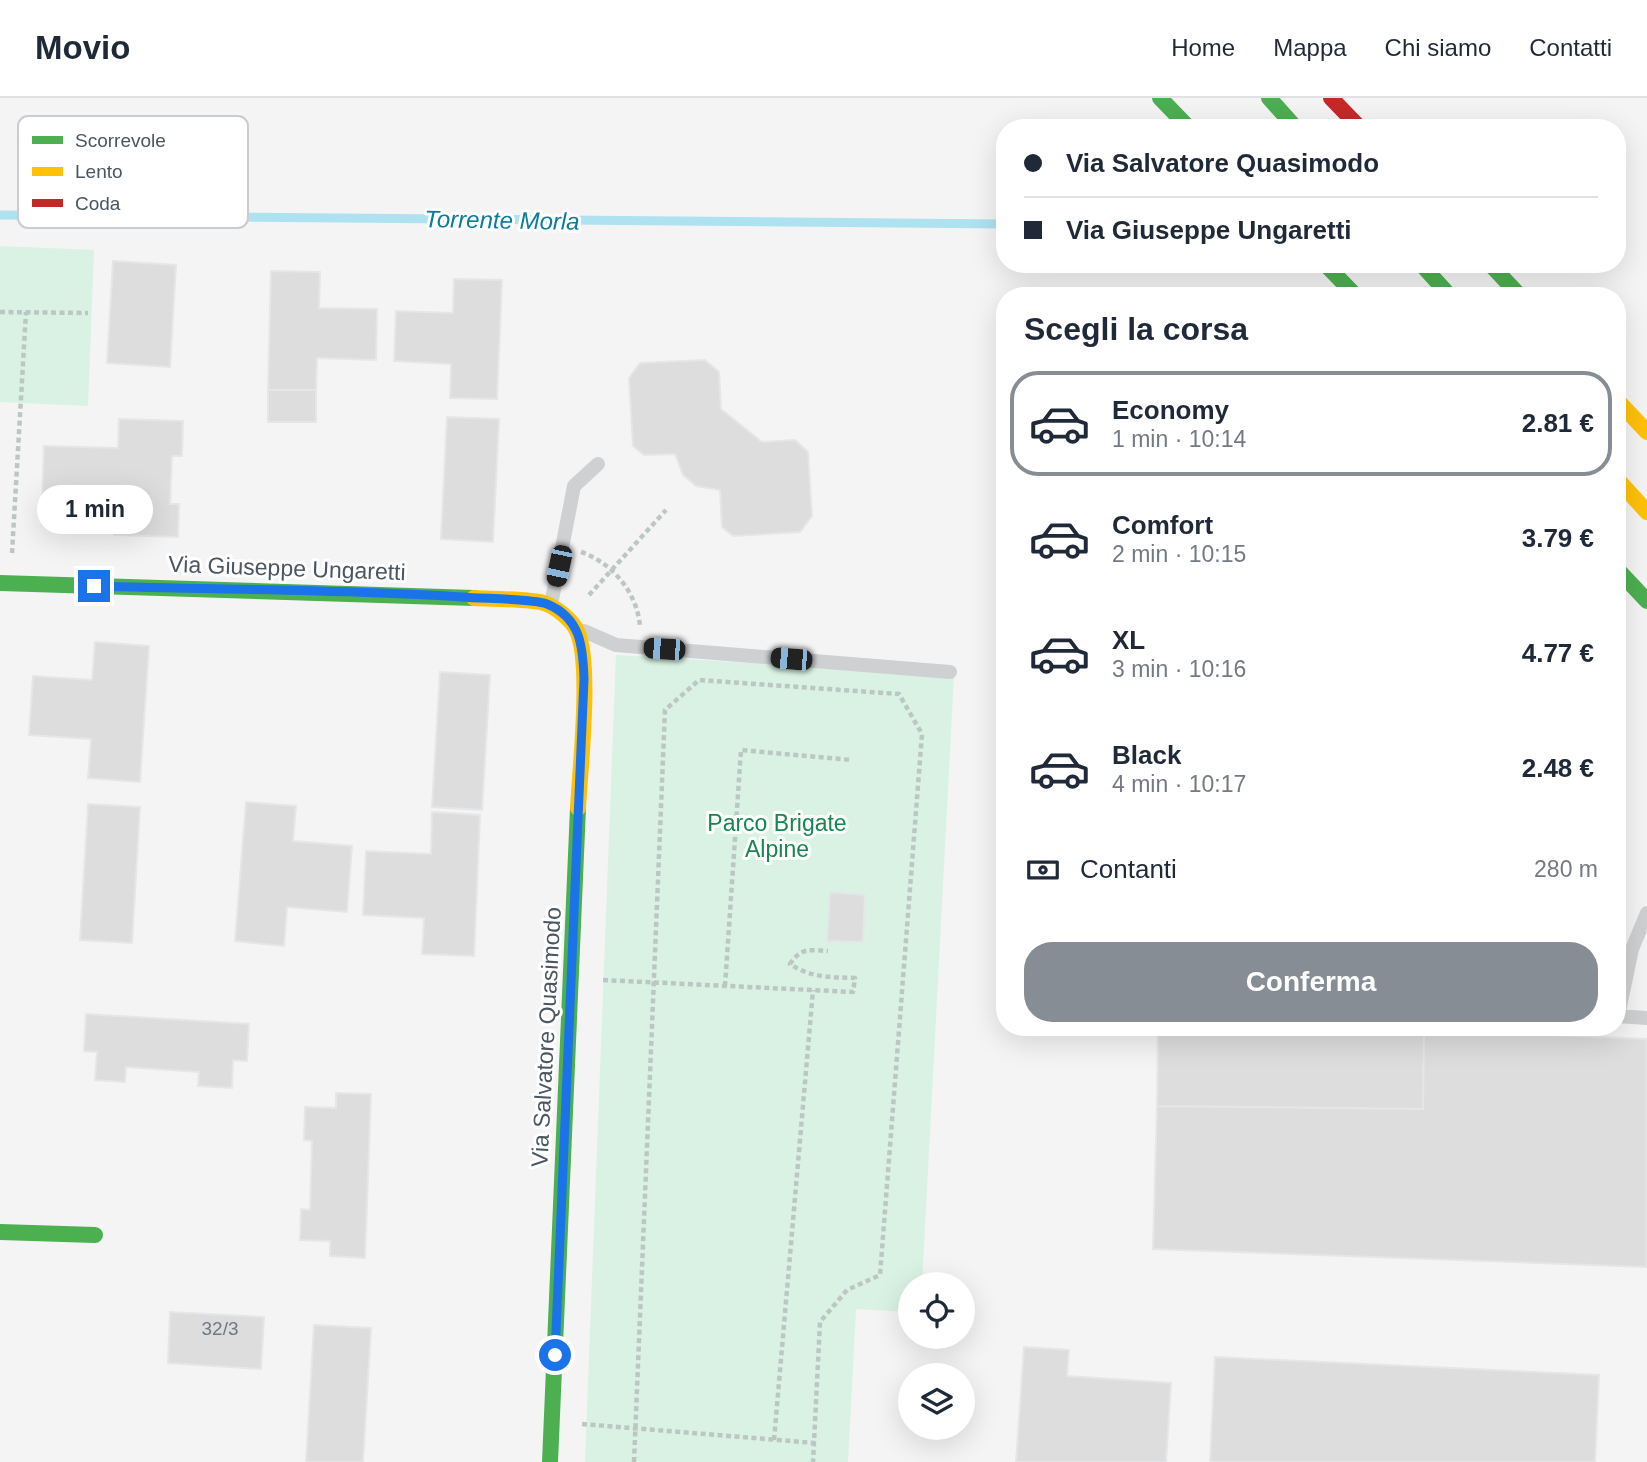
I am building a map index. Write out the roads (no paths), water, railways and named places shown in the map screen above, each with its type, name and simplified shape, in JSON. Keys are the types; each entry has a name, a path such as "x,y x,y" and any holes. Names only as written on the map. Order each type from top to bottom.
{"main road":[{"path":"1160,98 1180,119"},
{"path":"1269,98 1288,119"},
{"path":"1331,98 1351,119"},
{"path":"1334,273 1347,287"},
{"path":"1429,273 1442,287"},
{"path":"1498,273 1512,287"},
{"path":"1626,389 1637,397"},
{"path":"1626,410 1647,432"},
{"path":"1626,489 1647,512"},
{"path":"1626,579 1647,601"},
{"name":"Via Giuseppe Ungaretti","path":"0,583 427,595 544,603 572,624"},
{"name":"Via Salvatore Quasimodo","path":"550,1462 584,679 583,648 572,624"},
{"path":"0,1232 95,1236"}],"lane":[{"path":"551,606 574,486 598,464"},
{"name":"Via Giuseppe Ungaretti","path":"572,624 615,645 950,671"},
{"path":"1626,976 1632,949 1647,913"},
{"path":"1626,1017 1647,1018"}],"waterway":[{"name":"Torrente Morla","path":"0,215 18,215"},
{"name":"Torrente Morla","path":"248,217 996,224"}],"park label":[{"name":"Parco Brigate Alpine","path":"777,836"}]}
